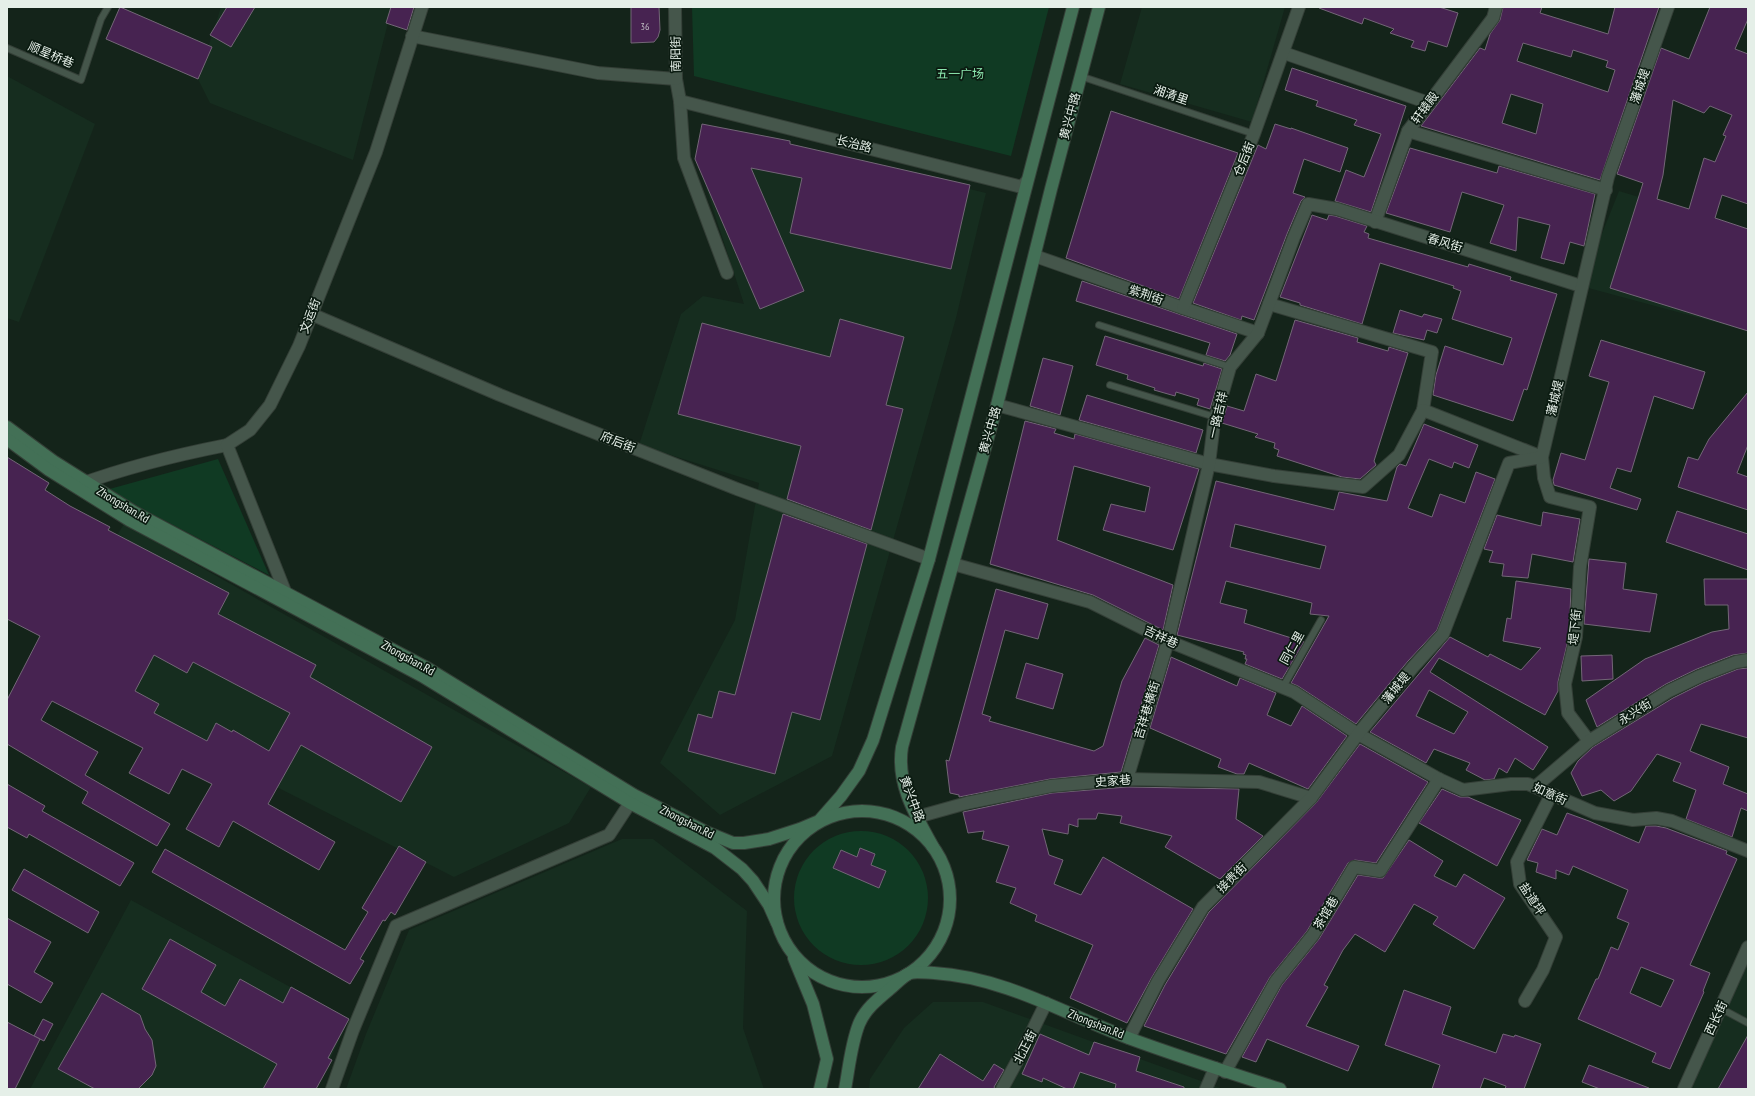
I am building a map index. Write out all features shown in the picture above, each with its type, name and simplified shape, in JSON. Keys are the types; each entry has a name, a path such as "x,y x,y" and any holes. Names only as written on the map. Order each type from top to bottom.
{"main road":[{"path":"820,1089 827,1058 813,1004 792,953 783,939 777,923 774,906 774,889 779,868 793,843 805,831 819,821 852,782 869,749 929,558 1026,182 1073,7"},
{"name":"黄兴中路","path":"846,1089 859,1023 883,995 924,961 936,946 947,922 950,896 948,883 940,859 917,817 902,778 900,761 902,747 998,405 1080,76 1099,7"},
{"name":"Zhongshan.Rd","path":"7,427 53,461 79,484 427,668 634,795 720,839 733,843 755,842 784,835 846,812 876,812 890,815 904,821 925,837 933,847"},
{"name":"Zhongshan.Rd","path":"7,439 79,484 129,520 422,676 630,803 702,841 728,857 753,881 769,905 777,923"},
{"path":"792,953 813,972 840,984 868,986 896,980 910,973"},
{"name":"Zhongshan.Rd","path":"910,973 970,977 1018,992 1129,1038 1280,1089"}],"street":[{"name":"文运街","path":"227,445 250,430 270,405 299,346 376,152 422,7"},
{"name":"南阳街","path":"675,7 676,79 680,101 684,158 727,273"},
{"name":"仓后街","path":"1183,308 1254,134 1284,53 1298,7"},
{"name":"轩辕殿","path":"1375,222 1408,131 1493,18 1496,7"},
{"name":"藩城堤","path":"1358,734 1414,666 1443,634 1509,463 1542,457 1581,286 1608,177 1668,7"},
{"path":"412,36 598,73 676,79"},
{"path":"1284,53 1429,103"},
{"name":"长治路","path":"680,101 1022,187 1026,182"},
{"path":"1408,131 1606,190"},
{"name":"春风街","path":"1308,204 1337,209 1581,286"},
{"name":"一路吉祥","path":"1168,641 1209,464 1216,417 1230,367 1258,333 1308,204"},
{"name":"紫荆街","path":"1035,256 1258,333"},
{"path":"998,405 1209,464 1274,476 1363,487 1399,454 1423,410 1432,352 1269,304"},
{"name":"府后街","path":"311,314 500,395 715,481 929,558"},
{"path":"1423,410 1542,457"},
{"path":"79,484 138,465 184,453 227,445 290,606"},
{"name":"堤下街","path":"1542,457 1544,478 1550,497 1590,507 1580,567 1576,637 1565,684 1568,713 1589,740"},
{"name":"吉祥巷","path":"953,564 1090,602 1168,641 1294,692 1358,734"},
{"name":"吉祥巷横街","path":"1127,779 1168,641"},
{"name":"永兴街","path":"1535,788 1589,740 1669,691 1700,676 1736,662 1748,660"},
{"name":"如意街","path":"1358,734 1439,779 1463,790 1511,784 1528,784 1595,813 1633,820 1656,818 1672,821 1748,851"},
{"name":"接贵街","path":"1129,1038 1158,981 1203,907 1310,798 1358,734"},
{"name":"史家巷","path":"917,817 967,803 1051,786 1127,779 1259,782 1310,798"},
{"name":"茶馆巷","path":"1220,1070 1276,981 1313,936 1354,867 1380,871 1439,779"},
{"name":"盐道坪","path":"1525,1001 1543,970 1556,937 1520,884 1517,862 1551,794"},
{"path":"332,1089 353,1030 396,926 609,835 630,803"},
{"name":"西长街","path":"1684,1089 1748,947"},
{"name":"北正街","path":"1005,1088 1046,1003"},
{"path":"1206,1089 1220,1070"}],"lane":[{"name":"顺星桥巷","path":"7,48 81,80 101,19 108,7"},
{"name":"湘清里","path":"1080,76 1254,134"},
{"path":"1099,325 1230,367"},
{"path":"1110,385 1216,417"},
{"name":"同仁里","path":"1283,687 1321,620"},
{"path":"1720,1008 1748,1023"}],"shaded area":[{"path":"221,7 392,7 353,160 210,103 198,79"},
{"path":"1142,7 1285,7 1252,122 1120,84"},
{"path":"7,76 95,124 19,322 7,318"},
{"path":"702,124 986,193 956,318 832,756 720,815 660,763 735,620 759,483 639,445 681,314 703,296 744,304 701,172"},
{"path":"1619,191 1748,230 1748,331 1581,286"},
{"path":"124,524 591,787 569,823 454,877 36,665"},
{"path":"622,839 653,839 747,911 743,1028 764,1089 346,1089 366,1034 409,930"},
{"path":"131,900 349,1019 316,1089 30,1089"},
{"path":"1748,962 1748,1089 1690,1089 1726,1011"},
{"path":"933,1002 983,1002 1223,1089 869,1089 870,1079 904,1028"}],"green space":[{"name":"五一广场","path":"692,7 1049,7 1011,156 694,76"},
{"path":"218,459 269,575 106,490"},
{"path":"868,831 893,839 904,846 913,855 923,872 927,885 927,911 923,924 913,941 904,950 887,960 874,964 854,965 829,957 818,950 809,941 799,924 795,911 794,891 802,866 809,855 818,846 835,836 848,832"}],"building":[{"path":"120,7 212,47 198,79 106,39"},
{"path":"227,7 255,7 231,47 210,35"},
{"path":"391,7 414,7 407,30 386,23"},
{"path":"631,7 659,7 660,30 658,37 654,42 631,43"},
{"path":"1319,7 1439,7 1458,13 1447,47 1428,41 1425,51 1411,47 1414,41 1390,33 1394,29 1364,18 1362,24"},
{"path":"1503,7 1542,7 1540,13 1608,34 1615,7 1659,7 1600,180 1421,126 1480,48 1485,50 1490,34 1500,20","holes":["1523,43 1571,57 1573,50 1608,61 1606,67 1615,70 1608,92 1517,61","1511,94 1543,104 1536,134 1502,123"]},
{"path":"1710,7 1748,7 1748,19 1735,49 1748,54 1748,204 1722,195 1715,218 1748,229 1748,331 1610,288 1643,183 1617,174 1661,48 1689,59","holes":["1673,100 1704,113 1710,106 1732,115 1723,135 1726,136 1715,162 1704,158 1689,209 1657,199 1663,175"]},
{"path":"1292,68 1406,106 1371,212 1335,201 1346,170 1364,177 1381,134 1354,125 1357,120 1316,106 1318,101 1285,90"},
{"path":"1111,111 1238,153 1179,299 1066,258"},
{"path":"702,124 790,141 790,144 970,185 951,269 790,233 802,178 751,168 804,291 760,309 695,159"},
{"path":"1275,124 1348,148 1340,172 1304,159 1293,193 1305,197 1301,201 1287,234 1254,320 1242,316 1241,320 1193,303 1258,145 1266,149"},
{"path":"1410,148 1497,173 1499,166 1595,194 1584,246 1570,242 1564,264 1541,258 1550,225 1518,217 1516,251 1490,243 1504,205 1462,192 1450,232 1386,213"},
{"path":"1312,215 1327,220 1329,215 1335,216 1367,226 1364,232 1369,234 1368,238 1468,267 1469,264 1511,277 1510,280 1557,294 1527,390 1524,389 1513,421 1433,395 1436,375 1445,346 1503,365 1512,338 1452,319 1461,291 1453,288 1454,286 1380,263 1362,324 1300,305 1300,303 1280,297"},
{"path":"1082,281 1237,334 1230,355 1225,361 1206,355 1210,343 1076,301"},
{"path":"1400,310 1422,317 1424,314 1442,319 1437,333 1427,330 1424,340 1393,333"},
{"path":"840,319 904,337 886,405 903,409 871,530 787,499 801,446 678,414 702,323 830,357"},
{"path":"1295,320 1358,338 1357,342 1388,351 1389,347 1408,353 1374,461 1376,465 1360,479 1342,477 1277,456 1279,450 1274,448 1275,443 1255,437 1258,434 1222,423 1227,406 1244,411 1256,374 1276,381"},
{"path":"1105,336 1203,366 1204,363 1222,369 1210,409 1197,405 1199,399 1176,392 1175,396 1154,390 1155,388 1127,379 1128,375 1096,365"},
{"path":"1601,340 1705,372 1693,409 1654,396 1631,472 1617,468 1610,488 1641,499 1637,510 1554,485 1553,480 1561,453 1585,460 1609,382 1589,376"},
{"path":"1043,358 1073,366 1060,415 1030,406"},
{"path":"1748,392 1748,445 1737,473 1748,477 1748,510 1678,487 1688,457 1698,460 1709,439"},
{"path":"1087,395 1203,430 1196,453 1079,420"},
{"path":"1025,421 1056,429 1054,433 1074,439 1075,434 1199,469 1173,550 1103,530 1111,504 1145,512 1150,487 1074,466 1057,540 1173,585 1163,630 1093,595 990,564"},
{"path":"1424,424 1478,445 1469,468 1454,462 1452,468 1429,459 1408,508 1432,517 1440,494 1465,503 1476,472 1495,479 1437,630 1408,661 1356,724 1291,683 1329,616 1310,614 1312,603 1226,581 1220,603 1247,610 1244,623 1304,642 1282,679 1245,664 1247,659 1245,659 1246,655 1243,654 1244,652 1177,635 1216,481 1334,510 1339,492 1387,501 1397,467 1400,464 1406,466","holes":["1235,524 1326,546 1320,569 1230,547"]},
{"path":"7,457 49,483 45,490 70,506 110,527 108,530 229,593 218,614 316,665 310,677 432,747 401,802 301,745 268,804 335,842 319,870 233,821 219,847 186,829 212,784 182,769 169,794 129,773 143,748 52,701 41,720 98,752 85,775 170,824 157,846 82,803 88,792 7,744 7,700 40,636 7,619","holes":["154,655 187,673 193,662 290,713 269,751 233,730 232,732 216,723 207,741 154,713 159,704 135,691"]},
{"path":"1677,511 1748,534 1748,570 1666,542"},
{"path":"1543,512 1580,519 1573,562 1532,554 1528,578 1502,576 1504,564 1489,562 1493,551 1484,549 1497,515 1541,526"},
{"path":"783,514 867,544 820,720 792,712 775,774 688,751 698,714 712,718 719,691 735,695"},
{"path":"1589,559 1626,563 1623,589 1657,594 1650,632 1584,624"},
{"path":"1704,579 1748,579 1748,653 1733,655 1697,669 1666,684 1597,727 1586,700 1645,659 1712,632 1729,629 1728,605 1705,605"},
{"path":"1516,581 1571,589 1569,636 1558,682 1558,691 1545,715 1439,658 1430,672 1548,747 1533,770 1515,758 1507,773 1499,768 1494,779 1485,780 1466,770 1470,763 1434,749 1426,763 1370,732 1450,637 1488,657 1490,654 1521,670 1541,648 1503,641 1507,618 1511,619","holes":["1429,690 1468,712 1454,734 1416,716"]},
{"path":"996,589 1048,604 1038,639 1005,630 982,714 991,717 989,721 1094,751 1103,746 1122,681 1145,638 1159,645 1121,772 1050,779 959,797 959,795 950,793 946,760 949,761"},
{"path":"1612,655 1613,679 1582,681 1581,656"},
{"path":"1171,657 1237,686 1240,678 1276,693 1267,715 1291,726 1302,706 1347,736 1308,789 1249,763 1244,774 1237,774 1218,767 1221,759 1150,728"},
{"path":"1026,663 1063,674 1053,709 1016,698"},
{"path":"1748,668 1748,738 1701,724 1690,751 1729,767 1723,784 1748,794 1748,811 1741,808 1732,837 1686,819 1696,790 1673,781 1681,763 1657,754 1631,791 1614,801 1601,790 1582,796 1571,773 1578,761 1593,747 1673,698 1703,683 1738,669"},
{"path":"1360,744 1428,782 1376,863 1355,860 1348,863 1307,931 1270,977 1226,1054 1144,1026 1165,985 1209,912 1316,803"},
{"path":"7,784 45,806 42,811 134,863 120,886 29,834 27,838 7,827"},
{"path":"1127,787 1239,789 1236,819 1263,836 1220,879 1165,847 1172,836 1120,823 1122,816 1098,813 1096,819 1078,819 1078,827 1069,824 1068,834 1042,829 1049,855 1063,860 1054,884 1081,895 1103,857 1193,909 1152,977 1127,1023 1070,998 1093,945 1035,921 1037,915 1010,903 1016,888 996,882 1009,846 982,839 984,831 968,833 963,812 1052,793"},
{"path":"1442,789 1460,797 1468,797 1521,820 1497,866 1419,823"},
{"path":"1567,813 1639,843 1646,826 1666,828 1727,851 1726,854 1737,859 1690,965 1710,973 1703,991 1704,992 1670,1069 1652,1062 1656,1053 1578,1019 1596,979 1598,979 1611,947 1618,950 1629,923 1617,918 1628,890 1573,866 1569,875 1556,870 1556,879 1536,872 1538,863 1527,860 1542,829 1557,835","holes":["1641,967 1674,980 1661,1007 1630,993"]},
{"path":"1409,840 1443,861 1434,876 1456,887 1464,874 1505,898 1474,949 1433,924 1438,917 1414,904 1385,952 1355,934 1343,950 1324,985 1328,987 1306,1026 1359,1046 1348,1071 1267,1039 1256,1062 1242,1057 1282,985 1319,939 1358,875 1383,878"},
{"path":"399,846 426,862 395,915 391,912 385,921 383,920 360,959 364,961 350,984 152,872 165,849 345,950 368,912 362,908"},
{"path":"860,848 875,854 871,865 886,871 879,888 833,868 841,850 857,857"},
{"path":"24,869 99,912 88,933 12,890"},
{"path":"7,918 51,942 34,972 53,983 41,1003 7,984"},
{"path":"170,939 216,965 201,992 225,1006 240,979 283,1003 291,987 349,1019 328,1058 332,1060 316,1089 263,1089 277,1064 142,989"},
{"path":"1404,990 1451,1007 1442,1034 1496,1053 1503,1034 1514,1037 1515,1035 1541,1044 1524,1089 1505,1089 1506,1086 1484,1078 1480,1089 1432,1089 1440,1065 1385,1045"},
{"path":"102,993 140,1015 145,1029 152,1040 156,1066 152,1075 138,1089 95,1089 58,1069"},
{"path":"43,1019 53,1024 44,1041 34,1036"},
{"path":"7,1022 40,1039 15,1089 7,1089"},
{"path":"1040,1034 1089,1055 1094,1042 1140,1057 1136,1071 1184,1087 1184,1089 1115,1089 1116,1084 1080,1072 1073,1089 1067,1089 1043,1078 1042,1082 1022,1074"},
{"path":"1748,1035 1748,1089 1718,1089"},
{"path":"940,1054 983,1081 994,1064 1004,1070 994,1087 995,1089 918,1089"},
{"path":"1589,1065 1649,1088 1600,1089 1582,1082"}]}
